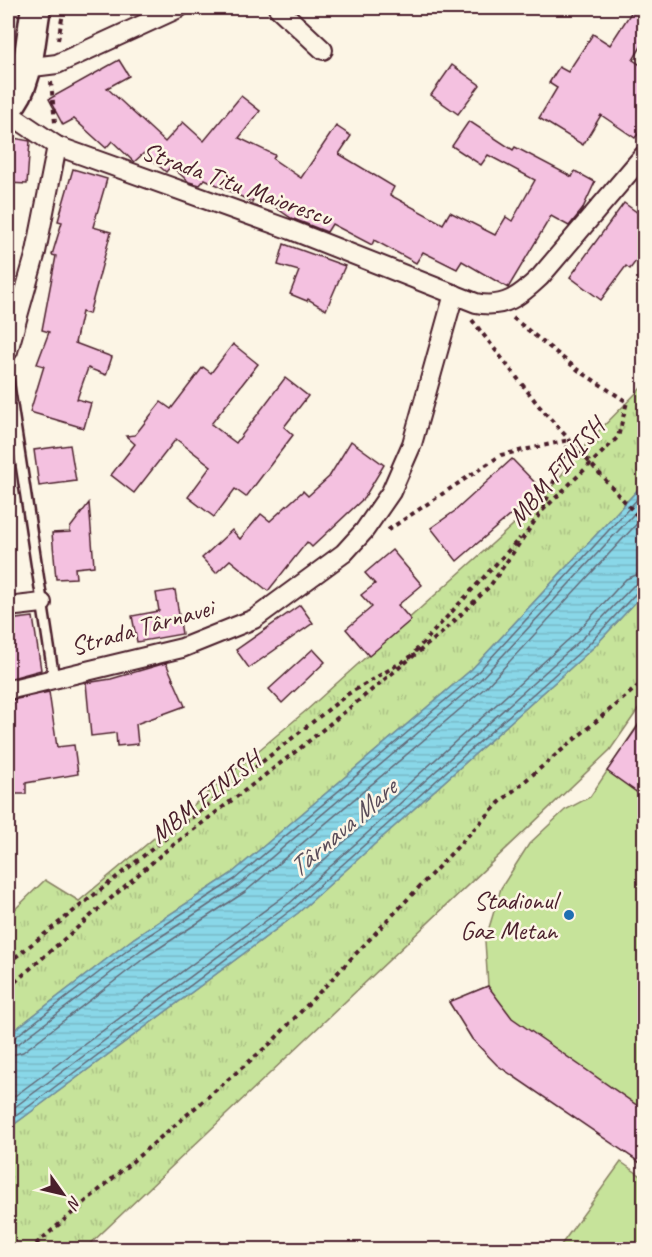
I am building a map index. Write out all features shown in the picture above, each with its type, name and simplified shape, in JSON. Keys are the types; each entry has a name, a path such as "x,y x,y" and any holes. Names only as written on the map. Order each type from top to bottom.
{"main road":[{"path":"8,107 37,73 36,8"}],"street":[{"path":"37,73 179,8"},
{"path":"278,8 323,50"},
{"name":"Strada Titu Maiorescu","path":"8,112 57,146 291,230 489,306 505,304 522,294 540,278 645,155"},
{"path":"8,351 36,252 57,146"},
{"name":"Strada Târnavei","path":"8,690 182,648 254,619 344,553 364,531 391,492 412,444 454,294"},
{"path":"8,607 42,603"}],"lane":[{"path":"8,379 54,679"}],"path":[{"path":"57,42 64,8"},
{"path":"37,73 56,124"},
{"path":"454,294 487,343 611,487 645,523"},
{"name":"MBM FINISH","path":"8,988 163,853 317,736 443,632 490,586 541,512 618,437 627,402 578,370 505,312"},
{"path":"501,455 570,440"},
{"path":"8,963 348,694 409,658 503,558 541,512 570,440"},
{"path":"29,1250 272,1042 500,802 645,681"}],"green space":[{"path":"644,385 644,483 472,669 231,874 134,938 8,1035 8,916 45,880 79,901 308,709 542,499 588,442"},
{"path":"644,593 644,701 610,750 85,1249 8,1250 8,1129 298,913 594,647"},
{"name":"Stadionul Gaz Metan","path":"644,716 644,1166 472,1039 449,1002 488,986 485,941 501,888 529,844 565,810 590,797"},
{"path":"621,1162 644,1178 644,1249 558,1249"}],"water":[{"name":"Târnava Mare","path":"644,483 644,593 594,647 298,913 8,1129 8,1035 134,938 231,874 472,669"}],"building":[{"path":"634,8 645,14 645,40 633,60 645,68 645,125 635,138 601,115 583,145 539,118 557,88 549,83 559,67 568,72 593,34 610,45"},
{"path":"119,60 129,76 107,88 165,142 183,122 204,141 241,96 260,111 239,138 275,155 273,159 301,178 336,126 351,136 339,154 394,187 390,195 443,224 450,212 495,235 506,217 512,221 535,180 488,155 481,165 452,146 469,121 513,150 515,147 572,177 575,171 595,182 582,210 569,226 551,216 508,288 462,261 457,269 423,252 416,263 374,240 372,245 332,224 327,232 291,218 256,194 252,202 205,179 200,185 189,182 171,166 166,172 144,153 134,162 112,141 106,148 74,119 63,125 49,99"},
{"path":"452,65 480,85 458,114 431,95"},
{"path":"8,137 30,141 27,184 8,183"},
{"path":"73,169 107,179 93,227 111,232 89,314 82,312 75,343 112,357 106,375 88,368 77,399 91,403 84,428 30,412 44,366 37,364 49,332 42,330 56,256 52,255 62,222 58,221"},
{"path":"624,203 645,218 645,249 630,269 626,266 601,300 570,277"},
{"path":"284,244 345,266 326,310 308,299 307,301 290,294 299,271 278,265"},
{"path":"233,344 258,364 211,424 236,443 285,378 308,396 284,427 293,435 246,497 235,489 214,517 188,497 211,466 176,439 134,493 111,475 135,444 126,436 135,435 161,402 171,409 203,367 211,373"},
{"path":"351,441 384,465 364,498 312,547 307,542 268,591 230,560 216,573 202,558 232,530 240,539 261,514 270,521 303,491 308,496 329,477"},
{"path":"70,445 76,481 39,486 34,450"},
{"path":"512,459 544,492 532,503 529,499 457,561 431,528 455,511"},
{"path":"89,503 94,566 75,568 76,578 56,579 52,533 70,532 70,528"},
{"path":"392,550 422,585 398,605 411,620 369,656 346,629 372,607 361,595 375,584 365,573"},
{"path":"175,590 182,634 137,642 132,616 159,611 156,593"},
{"path":"300,605 313,623 249,668 236,650"},
{"path":"33,617 41,670 8,679 8,620"},
{"path":"313,649 325,662 282,703 269,689"},
{"path":"166,663 185,706 136,724 138,744 117,746 116,733 91,736 86,683 111,679"},
{"path":"49,692 57,747 74,745 78,774 26,783 26,794 8,794 8,701"},
{"path":"645,716 645,798 607,771"},
{"path":"488,986 512,1018 645,1111 645,1166 497,1065 472,1039 449,1002"}],"place":[{"name":"Stadionul Gaz Metan","path":"569,915"}]}
